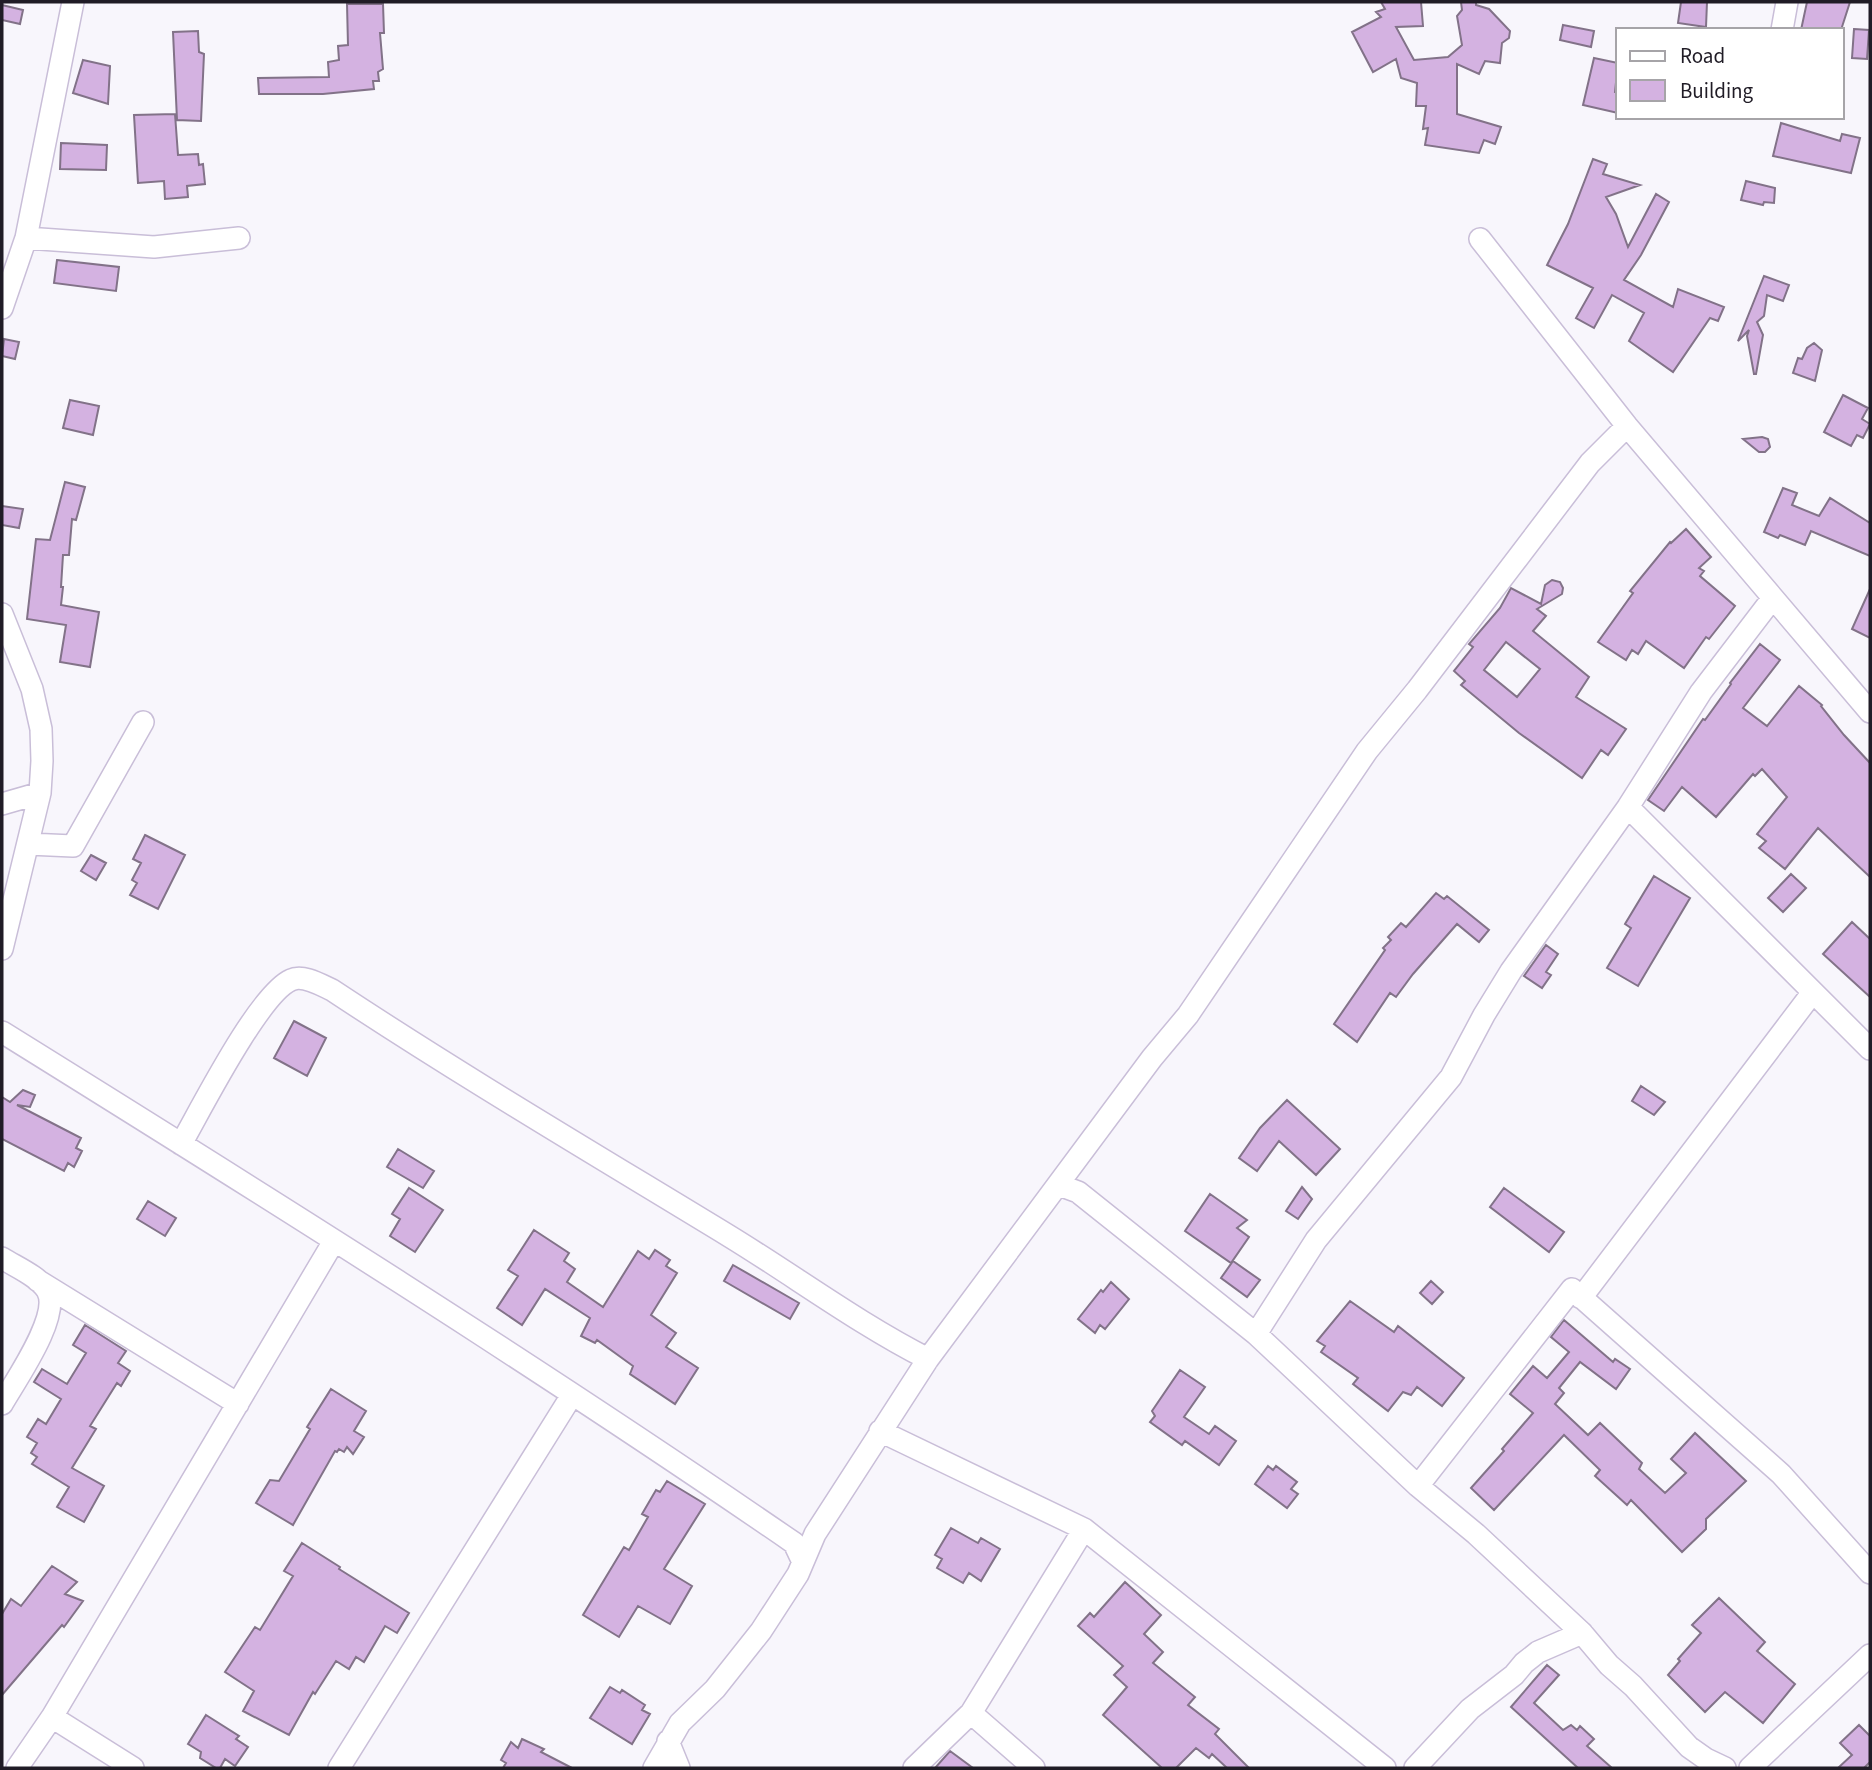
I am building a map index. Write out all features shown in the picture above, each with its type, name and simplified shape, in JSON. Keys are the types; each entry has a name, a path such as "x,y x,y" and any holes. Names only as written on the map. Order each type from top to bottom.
{"street":[{"path":"2,308 26,238 73,2"},
{"path":"1782,28 1787,2"},
{"path":"26,238 154,247 239,238"},
{"path":"1480,239 1627,426 1870,712"},
{"path":"654,1768 680,1723 715,1689 761,1631 791,1587 798,1553 815,1534 928,1359 1152,1058 1188,1015 1367,751 1418,690 1590,463 1627,426"},
{"path":"1256,1334 1316,1240 1451,1077 1511,971 1628,807 1701,692 1772,599"},
{"path":"2,614 32,689 41,729 42,761 40,793 2,949"},
{"path":"28,844 73,846 143,722"},
{"path":"2,804 40,793"},
{"path":"1628,807 1870,1049"},
{"path":"181,1144 268,998 292,979 304,979 332,990 758,1254 891,1340 928,1359"},
{"path":"1581,1298 1813,992"},
{"path":"2,1032 334,1241 655,1448 798,1553"},
{"path":"1059,1185 1079,1192 1256,1334 1418,1486 1476,1534 1582,1633 1609,1665 1657,1710 1689,1746 1706,1759 1725,1768"},
{"path":"17,1768 52,1717 334,1241"},
{"path":"2,1258 238,1404"},
{"path":"2,1404 48,1320 51,1300 37,1280"},
{"path":"1418,1486 1572,1289 1781,1474 1870,1573"},
{"path":"339,1768 572,1395"},
{"path":"880,1431 1084,1529 1385,1768"},
{"path":"914,1768 971,1713 1084,1529"},
{"path":"1415,1768 1470,1709 1514,1675 1524,1663 1538,1652 1582,1633"},
{"path":"1750,1768 1870,1656"},
{"path":"971,1713 1034,1768"},
{"path":"52,1717 133,1768"},
{"path":"668,1741 679,1768"}],"building":[{"path":"1381,2 1421,2 1423,26 1396,27 1414,60 1448,57 1462,45 1457,16 1462,10 1461,2 1476,2 1476,5 1489,9 1510,31 1509,38 1502,43 1500,63 1485,61 1479,74 1457,64 1457,114 1501,127 1495,144 1484,140 1479,153 1425,145 1428,128 1423,129 1426,106 1416,106 1417,83 1401,78 1396,59 1373,72 1352,32 1381,17 1376,12 1385,9"},
{"path":"1681,2 1707,2 1706,27 1678,23"},
{"path":"1807,2 1850,2 1842,28 1801,28"},
{"path":"347,4 383,4 384,33 380,33 383,69 378,72 379,81 373,81 374,89 323,94 259,94 258,78 329,77 328,62 339,60 338,46 348,45"},
{"path":"2,5 23,10 20,24 2,20"},
{"path":"1563,25 1594,31 1591,47 1560,40"},
{"path":"1854,29 1869,30 1867,59 1852,58"},
{"path":"198,31 199,52 204,54 201,121 177,120 173,32"},
{"path":"1594,58 1616,63 1616,113 1583,105"},
{"path":"83,60 110,66 108,104 73,93"},
{"path":"175,114 178,155 198,154 199,165 203,164 205,184 187,186 188,197 165,199 164,181 138,183 134,115"},
{"path":"1781,123 1840,141 1842,134 1860,138 1851,173 1773,156"},
{"path":"61,143 107,145 106,170 60,169"},
{"path":"1593,159 1607,164 1603,174 1640,185 1606,197 1616,214 1628,247 1656,194 1669,202 1641,255 1624,280 1673,307 1678,289 1724,307 1718,321 1710,318 1673,372 1629,341 1644,313 1612,295 1594,328 1576,318 1593,288 1547,265 1568,224"},
{"path":"1746,181 1775,188 1774,203 1764,202 1763,205 1741,200"},
{"path":"57,260 119,267 116,291 54,283"},
{"path":"1764,276 1789,285 1783,301 1767,295 1764,316 1757,322 1763,335 1754,374 1747,336 1749,330 1738,341"},
{"path":"4,339 19,342 15,359 2,356"},
{"path":"1814,343 1822,350 1815,381 1793,373 1798,358 1802,359 1807,348"},
{"path":"1843,395 1868,408 1862,419 1870,424 1863,438 1857,435 1851,446 1824,432"},
{"path":"70,400 99,406 93,435 63,428"},
{"path":"1743,439 1768,439 1770,447 1765,452 1759,452"},
{"path":"65,482 85,487 76,520 72,519 69,555 63,555 61,605 99,612 90,667 60,662 66,625 27,619 36,539 50,540"},
{"path":"1783,488 1797,493 1792,505 1819,516 1830,498 1870,523 1870,556 1811,531 1805,545 1764,532"},
{"path":"2,506 23,509 19,528 2,525"},
{"path":"1686,529 1711,557 1699,568 1704,571 1700,576 1735,606 1709,639 1706,637 1684,668 1646,641 1638,654 1632,650 1626,660 1598,642 1633,593 1630,591 1670,542"},
{"path":"1552,580 1560,582 1562,594 1537,609 1546,616 1533,631 1589,677 1576,697 1626,729 1608,755 1601,750 1582,778 1519,733 1461,685 1465,681 1454,671 1473,647 1469,644 1500,608 1511,588 1541,604 1545,585","holes":["1506,642 1540,669 1517,697 1484,670"]},
{"path":"1870,589 1870,638 1852,629"},
{"path":"1760,644 1780,660 1743,708 1767,726 1799,686 1822,705 1844,735 1870,763 1870,877 1818,828 1785,869 1759,848 1766,841 1757,834 1787,797 1762,769 1755,776 1753,774 1716,817 1682,787 1664,811 1648,800 1703,719 1705,720"},
{"path":"145,835 185,855 158,909 130,895 137,883 132,880 141,863 133,859"},
{"path":"91,855 106,863 96,880 81,871"},
{"path":"1791,874 1806,888 1783,912 1768,898"},
{"path":"1654,876 1690,898 1638,986 1607,968 1631,928 1625,924"},
{"path":"1436,893 1444,899 1447,896 1489,930 1479,942 1457,924 1396,997 1390,993 1357,1042 1334,1024 1385,950 1383,948 1391,940 1388,937 1401,923 1406,927"},
{"path":"1852,922 1870,939 1870,997 1823,954"},
{"path":"1546,945 1558,954 1546,972 1551,975 1542,988 1524,976"},
{"path":"294,1021 326,1038 307,1076 274,1058"},
{"path":"1641,1086 1665,1102 1654,1115 1632,1101"},
{"path":"23,1090 35,1095 30,1107 17,1105 81,1138 76,1148 82,1151 74,1167 68,1163 64,1171 2,1139 2,1097 10,1102"},
{"path":"1287,1100 1340,1149 1316,1175 1279,1141 1257,1171 1239,1158 1260,1128"},
{"path":"398,1149 434,1171 423,1188 387,1167"},
{"path":"1302,1187 1312,1199 1298,1219 1286,1211"},
{"path":"409,1188 443,1210 415,1252 390,1236 400,1219 392,1214"},
{"path":"1504,1188 1564,1232 1549,1252 1490,1207"},
{"path":"1210,1194 1247,1220 1237,1228 1249,1237 1231,1263 1185,1231"},
{"path":"148,1201 176,1218 165,1236 137,1219"},
{"path":"534,1230 569,1253 564,1261 575,1269 567,1282 603,1307 638,1251 649,1259 655,1250 670,1260 666,1266 677,1273 651,1315 676,1333 666,1347 698,1368 675,1404 630,1374 633,1366 597,1340 595,1343 581,1336 590,1318 545,1289 522,1325 497,1308 518,1276 508,1270"},
{"path":"1233,1261 1260,1280 1247,1297 1221,1278"},
{"path":"733,1265 799,1303 790,1319 724,1281"},
{"path":"1431,1281 1443,1292 1432,1304 1420,1293"},
{"path":"1111,1282 1129,1299 1105,1329 1100,1325 1095,1333 1078,1319 1101,1290 1103,1292"},
{"path":"1350,1301 1394,1332 1398,1326 1464,1378 1442,1406 1417,1387 1411,1395 1403,1392 1388,1411 1353,1384 1358,1378 1321,1352 1325,1346 1317,1341"},
{"path":"1564,1320 1613,1362 1615,1359 1630,1369 1616,1389 1580,1362 1559,1388 1564,1393 1555,1404 1588,1435 1600,1423 1642,1463 1639,1469 1665,1493 1686,1473 1671,1459 1695,1433 1746,1481 1706,1519 1706,1529 1682,1552 1631,1500 1627,1505 1595,1476 1600,1470 1564,1435 1494,1510 1471,1488 1533,1413 1510,1394 1533,1366 1547,1378 1569,1352 1551,1337"},
{"path":"85,1325 126,1351 118,1363 130,1371 121,1386 117,1383 90,1426 96,1429 72,1468 104,1486 84,1522 57,1507 69,1487 32,1464 37,1457 31,1453 37,1443 27,1437 38,1419 46,1424 61,1399 34,1382 42,1369 67,1384 86,1353 73,1345"},
{"path":"1180,1370 1205,1387 1184,1417 1209,1434 1215,1426 1236,1441 1219,1465 1185,1441 1182,1445 1150,1422 1155,1416 1152,1411"},
{"path":"331,1389 366,1411 354,1431 364,1437 353,1454 347,1447 344,1452 339,1449 335,1451 293,1525 256,1503 270,1480 279,1481 310,1429 307,1427"},
{"path":"1268,1466 1273,1470 1276,1466 1297,1482 1291,1489 1298,1494 1287,1508 1255,1484"},
{"path":"667,1481 705,1504 664,1569 692,1586 670,1624 638,1606 619,1637 583,1615 624,1547 629,1550 648,1517 642,1514 656,1490 660,1492"},
{"path":"951,1528 978,1543 981,1538 1000,1549 981,1581 969,1573 963,1583 937,1568 942,1559 935,1555"},
{"path":"302,1543 409,1613 397,1633 385,1626 364,1662 356,1657 349,1669 336,1661 315,1694 313,1692 289,1735 243,1711 254,1691 225,1672 255,1627 260,1630 293,1576 284,1571"},
{"path":"52,1566 77,1582 65,1594 83,1601 64,1627 62,1625 2,1695 2,1614 11,1599 21,1606"},
{"path":"1125,1582 1161,1615 1144,1634 1163,1652 1153,1663 1195,1697 1188,1705 1219,1729 1215,1734 1249,1768 1227,1768 1212,1754 1209,1758 1196,1748 1176,1768 1162,1768 1103,1715 1127,1687 1114,1675 1123,1666 1078,1626 1090,1613 1094,1617"},
{"path":"1719,1598 1765,1642 1757,1651 1795,1684 1763,1723 1725,1692 1705,1712 1668,1675 1701,1633 1692,1625"},
{"path":"1547,1665 1559,1675 1534,1703 1563,1730 1571,1725 1577,1730 1580,1726 1594,1739 1587,1746 1612,1768 1578,1768 1511,1707"},
{"path":"610,1687 620,1693 622,1690 645,1705 642,1710 650,1714 632,1744 590,1718"},
{"path":"206,1715 239,1736 236,1739 248,1747 235,1766 225,1759 220,1768 216,1768 200,1758 201,1752 188,1744"},
{"path":"1859,1725 1870,1736 1870,1762 1864,1768 1838,1768 1852,1755 1840,1743"},
{"path":"522,1739 544,1749 541,1752 572,1768 503,1768 506,1763 501,1760 511,1742 518,1748"},
{"path":"950,1751 973,1768 935,1768"}]}
